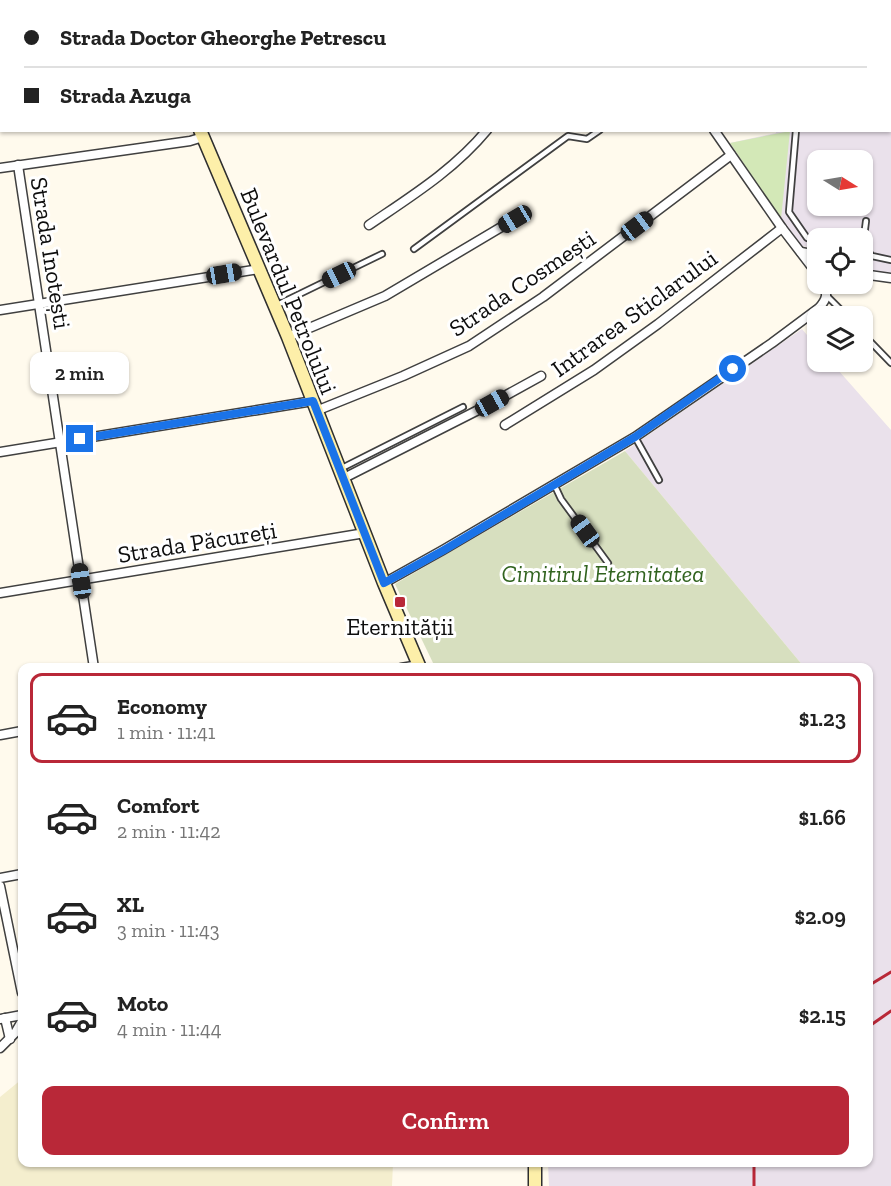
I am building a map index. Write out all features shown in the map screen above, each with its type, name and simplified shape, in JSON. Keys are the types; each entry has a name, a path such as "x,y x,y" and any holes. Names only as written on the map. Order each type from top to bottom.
{"street":[{"path":"369,225 453,165 470,151 485,132"},
{"path":"715,132 807,260"},
{"path":"0,168 190,141 201,134"},
{"name":"Bulevardul Petrolului","path":"201,134 288,337 384,583 419,663"},
{"name":"Strada Cosmești","path":"0,452 315,406 403,376 469,346 543,297 731,155"},
{"name":"Strada Inotești","path":"18,165 93,663"},
{"path":"288,337 385,296 515,219"},
{"name":"Intrarea Sticlarului","path":"505,425 603,364 782,228"},
{"path":"801,252 807,253"},
{"path":"0,310 259,269"},
{"path":"873,276 891,278"},
{"path":"384,583 635,437 782,336 819,308 827,296"},
{"path":"342,474 492,403 541,376"},
{"name":"Strada Păcureți","path":"0,593 365,533"},
{"path":"0,735 18,732"},
{"path":"0,878 18,875"},
{"path":"0,886 18,974"},
{"path":"9,1039 2,1019 18,1016"},
{"path":"0,1048 18,1029"},
{"path":"535,1167 535,1186"}],"lane":[{"path":"414,249 568,136 587,139 597,132"},
{"path":"796,132 789,212 807,238"},
{"path":"865,228 866,221"},
{"path":"275,306 382,254"},
{"path":"873,256 891,260"},
{"path":"827,296 837,306"},
{"path":"873,344 891,363"},
{"path":"342,474 463,407"},
{"path":"635,437 659,480"},
{"path":"554,484 561,499 608,563"}],"shaded area":[{"path":"776,132 891,132 891,273 873,271 873,228 807,228 807,247 802,246 777,214 730,143"},
{"path":"802,329 807,335 807,372 840,372 891,430 891,1186 549,1186 548,1167 873,1167 873,663 801,663 625,451"},
{"path":"18,1082 18,1167 393,1167 392,1186 0,1186 0,1097"}],"green space":[{"path":"790,132 781,219 730,143"},
{"name":"Cimitirul Eternitatea","path":"625,451 801,663 433,663 395,584"}],"railway":[{"path":"873,983 891,972"},
{"path":"873,1024 891,1011"},
{"path":"754,1167 754,1186"}],"place":[{"name":"Eternității","path":"400,602"}],"route":[{"path":"80,439 313,401 384,583 635,437 733,369"}]}
